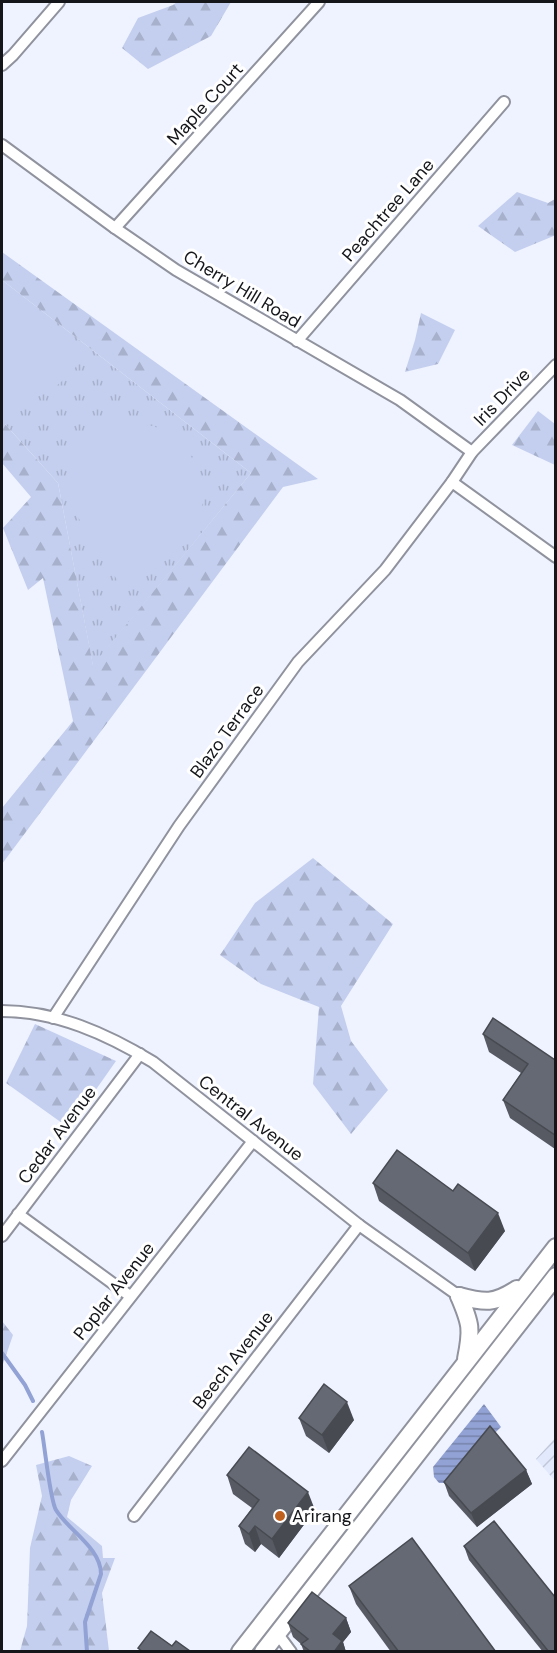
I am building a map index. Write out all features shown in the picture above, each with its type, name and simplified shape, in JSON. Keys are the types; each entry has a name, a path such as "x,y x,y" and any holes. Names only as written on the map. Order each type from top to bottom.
{"highway":[{"path":"240,1652 555,1247"},
{"path":"263,1652 555,1276"},
{"path":"459,1296 481,1302 497,1301 528,1282"},
{"path":"459,1296 471,1329 465,1364"}],"street":[{"path":"2,65 59,2"},
{"name":"Maple Court","path":"115,228 319,2"},
{"name":"Peachtree Lane","path":"297,341 504,102"},
{"name":"Cherry Hill Road","path":"2,145 176,270 400,400 472,452"},
{"name":"Iris Drive","path":"452,482 472,452 555,365"},
{"path":"452,482 555,557"},
{"name":"Blazo Terrace","path":"53,1018 179,826 298,662 385,570 452,482"},
{"name":"Central Avenue","path":"2,1011 20,1011 86,1028 120,1042 153,1062 359,1225 459,1296"},
{"name":"Cedar Avenue","path":"2,1236 140,1054"},
{"name":"Poplar Avenue","path":"2,1461 253,1141"},
{"path":"18,1214 130,1296"},
{"name":"Beech Avenue","path":"134,1516 359,1225"},
{"path":"278,1633 291,1652"}],"shaded area":[{"path":"484,1404 501,1427 444,1483 439,1483 434,1477 433,1467"},
{"path":"555,1438 555,1481 536,1459"}],"green space":[{"path":"177,2 231,2 211,36 148,69 122,48 138,18"},
{"path":"517,192 548,203 555,199 556,235 515,252 478,226"},
{"path":"2,252 318,479 283,487 2,864 2,808 73,721 43,578 28,590 3,528 31,497 2,463 2,426 4,423 58,483 93,665 251,473 2,280"},
{"path":"2,280 251,473 93,666 58,483 5,424 2,426"},
{"path":"2,294 84,357 67,377 49,391 28,400 2,403"},
{"path":"421,313 455,330 438,364 405,372 415,340"},
{"path":"538,411 555,424 555,465 512,445"},
{"path":"113,424 154,426 187,447 207,492 191,536 119,583 68,501 73,446"},
{"path":"313,858 393,924 341,1006 351,1041 388,1090 351,1134 313,1084 319,1007 261,984 220,955 255,903"},
{"path":"35,1024 116,1061 69,1128 6,1083"},
{"path":"2,1321 13,1335 3,1364 2,1362"},
{"path":"69,1456 92,1466 71,1500 67,1517 102,1546 103,1558 115,1558 102,1593 109,1651 20,1651 27,1626 30,1548 42,1496 36,1465"}],"building":[{"path":"493,1018 555,1060 555,1135 503,1100 528,1064 483,1034"},
{"path":"397,1150 453,1191 458,1184 498,1213 468,1253 373,1183"},
{"path":"324,1384 347,1402 322,1435 299,1418"},
{"path":"490,1426 526,1470 471,1513 444,1482"},
{"path":"249,1447 308,1492 272,1539 255,1526 249,1534 239,1526 259,1500 227,1475"},
{"path":"494,1521 555,1597 555,1652 549,1652 464,1546"},
{"path":"412,1538 496,1652 399,1652 349,1586"},
{"path":"312,1592 346,1618 333,1634 342,1641 334,1652 311,1652 301,1644 308,1639 288,1623"},
{"path":"151,1631 172,1646 176,1641 190,1651 143,1652 138,1648"}],"waterway":[{"path":"2,1353 25,1385 33,1401"},
{"path":"42,1432 56,1510 90,1548 100,1565 101,1574 85,1622 87,1652"}],"place":[{"name":"Arirang","path":"280,1516"}]}
